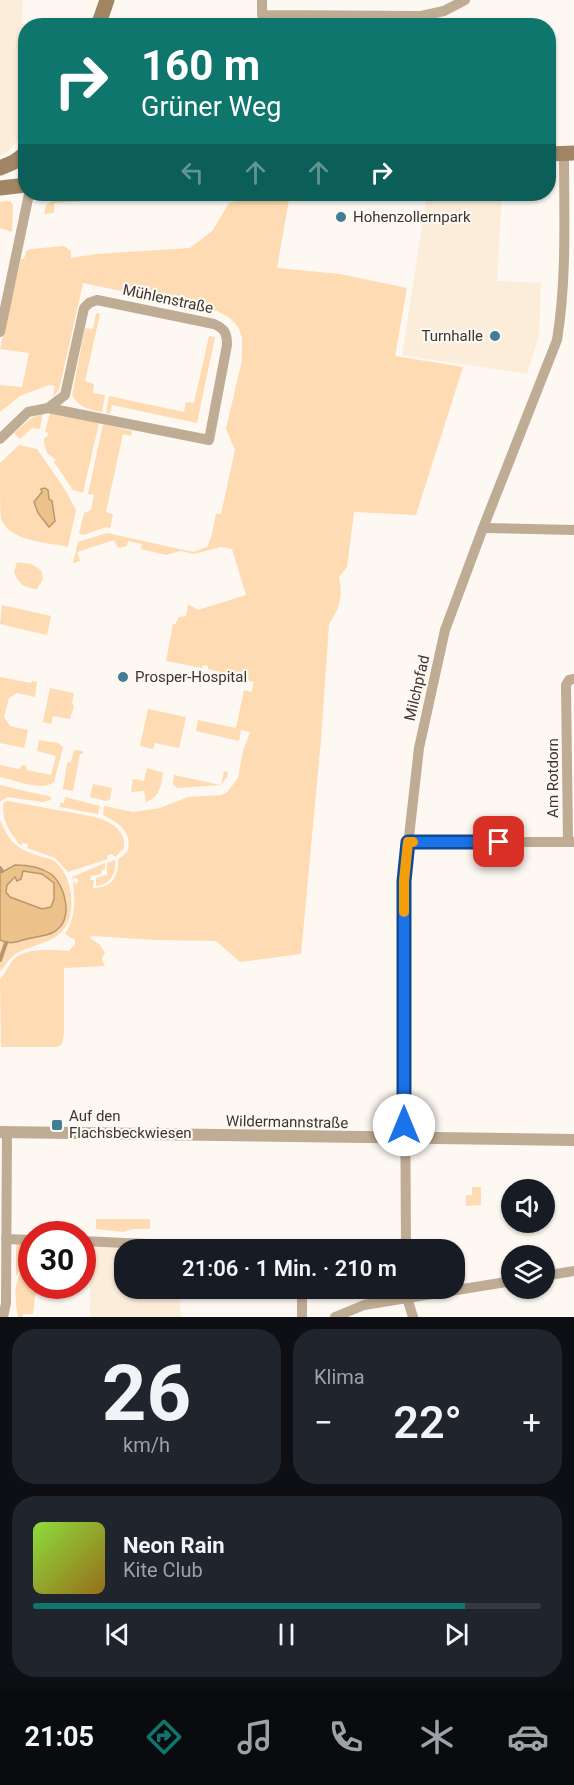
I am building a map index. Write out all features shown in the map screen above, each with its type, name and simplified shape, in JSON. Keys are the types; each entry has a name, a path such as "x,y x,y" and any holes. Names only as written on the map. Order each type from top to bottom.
{"main road":[{"path":"100,18 106,0"},
{"path":"0,168 18,159"},
{"path":"0,188 18,186"}],"street":[{"path":"262,0 262,15 300,18"},
{"path":"388,18 422,16 444,11 465,0"},
{"name":"Milchpfad","path":"406,1239 404,881 418,748 446,630 483,528 557,340 562,313 563,282 562,154"},
{"path":"0,332 28,201"},
{"name":"Mühlenstraße","path":"0,439 28,412 48,408 209,440 227,345 227,334 214,324 115,303 97,300 89,303 84,308 65,395 48,408"},
{"path":"483,528 574,530"},
{"name":"Am Rotdorn","path":"571,842 571,710 566,685 574,678"},
{"path":"408,842 571,842"},
{"path":"3,1132 6,1239 6,1303 3,1317"},
{"name":"Wildermannstraße","path":"3,1132 574,1140"},
{"path":"6,1239 18,1239"},
{"path":"96,1242 114,1243"},
{"path":"555,1274 574,1271"},
{"path":"465,1286 501,1282"},
{"path":"302,1299 302,1317"},
{"path":"335,1317 386,1299"},
{"path":"408,1299 413,1317"}],"shaded area":[{"path":"0,0 23,0 21,18 18,18 18,140 0,156"},
{"path":"10,201 13,205 12,232 0,228 0,202"},
{"path":"53,201 82,201 54,203 54,213 44,214 46,205"},
{"path":"289,201 277,268 340,274 407,288 395,356 463,367 416,515 354,512 347,567 339,577 340,602 329,624 321,740 301,954 240,962 216,941 92,936 90,938 105,952 102,959 105,966 64,968 62,1044 57,1047 1,1047 0,979 13,960 24,953 40,950 69,951 75,944 75,940 65,934 73,915 73,881 76,884 79,881 75,877 73,880 72,877 105,863 105,869 101,874 91,876 90,880 94,880 93,888 105,886 113,880 117,872 118,860 127,852 129,845 126,834 119,825 103,815 104,806 133,812 160,808 188,797 222,795 228,791 238,778 243,751 250,732 241,730 239,741 196,731 198,720 236,728 244,690 251,692 254,682 208,669 208,666 203,665 202,668 166,661 173,624 179,617 186,616 188,604 198,610 246,595 232,549 221,547 194,554 181,551 166,555 141,549 142,544 128,541 127,546 118,548 114,540 77,552 80,561 73,563 78,542 107,533 193,552 207,547 216,514 221,514 235,450 226,429 242,360 242,337 238,327 230,318 217,311 83,283 59,390 53,397 55,386 49,385 20,396 0,412 0,385 22,387 29,353 0,349 21,259 24,259 26,251 31,249 64,246 71,251 71,258 96,254 190,248 213,230 229,203"},
{"path":"426,201 502,201 497,281 541,283 539,336 527,374 402,355"},
{"path":"96,313 100,314 85,381 94,384 93,393 105,395 102,412 88,409 72,395 85,328 93,329"},
{"path":"209,336 215,337 197,423 112,405 110,414 106,413 109,396 184,412 186,402 194,403"},
{"path":"43,413 40,429 32,428 20,439 14,433 30,419"},
{"path":"50,413 99,423 83,493 73,490 54,462 56,460 47,453 44,438 48,433 45,432"},
{"path":"103,424 132,431 131,436 123,434 106,512 113,514 110,528 106,527 84,535 79,534 84,513 91,510 94,495 88,494"},
{"path":"19,445 37,449 76,510 68,547 21,537 6,527 1,519 0,463"},
{"path":"45,488 52,501 55,521 49,527 38,513 34,502 42,492 41,489"},
{"path":"17,562 31,564 41,570 43,579 37,589 22,585 18,580 14,572"},
{"path":"2,605 51,616 47,635 0,624"},
{"path":"0,677 37,682 35,697 17,693 9,698 4,717 10,726 28,730 24,748 0,743"},
{"path":"50,688 74,693 72,703 74,706 70,719 53,716 51,724 43,722"},
{"path":"148,709 186,717 179,748 155,743 153,749 140,746"},
{"path":"39,740 58,743 63,747 54,782 49,785 36,786 0,777 0,765 19,769 22,765 26,766 27,770 51,775 56,756 37,751"},
{"path":"74,750 83,751 83,754 80,754 73,791 63,789 67,763 71,762"},
{"path":"147,768 163,773 157,794 146,802 144,791 131,792 133,779 144,781"},
{"path":"224,771 228,772 227,777 221,785"},
{"path":"174,775 221,785 177,788 173,784"},
{"path":"93,784 112,788 110,799 106,801 90,797"},
{"path":"0,785 51,797 51,800 43,802 7,797 0,802"},
{"path":"65,797 100,806 98,814 60,807"},
{"path":"4,802 101,819 120,831 124,848 115,857 112,854 107,856 108,859 68,872 55,858 27,848 28,844 22,843 21,846 5,820 3,808"},
{"path":"0,820 15,844 31,853 53,860 60,867 69,886 71,908 65,928 58,935 16,954 0,971 0,940 8,943 54,933 64,922 65,907 59,884 47,871 17,865 0,873"},
{"path":"115,860 112,878 96,886 96,878 107,875 107,863"},
{"path":"15,865 24,865 51,874 61,886 66,903 64,920 60,927 54,932 17,942 0,940 0,873","holes":["23,871 42,874 54,883 54,899 51,907 42,909 10,897 6,892 7,885 15,877 17,881 21,879"]},
{"path":"23,871 42,874 54,883 54,899 51,907 43,909 10,897 7,891 8,883 15,877 17,881 21,879"},
{"path":"472,1187 481,1187 481,1205 466,1206 466,1195 472,1195"},
{"path":"96,1219 150,1219 150,1229 133,1229 123,1232 96,1229"},
{"path":"16,1244 18,1244 18,1273 16,1276"},
{"path":"96,1247 114,1248 114,1299 180,1299 181,1317 90,1317 90,1299 96,1299"},
{"path":"18,1279 18,1299 35,1299 33,1314 23,1314 23,1317 18,1317 16,1286"}],"waterway":[{"path":"0,960 6,943"}],"slow traffic":[{"path":"404,912 408,842 413,842"}],"place":[{"name":"Hohenzollernpark","path":"341,217"},
{"name":"Turnhalle","path":"495,336"},
{"name":"Prosper-Hospital","path":"123,677"},
{"name":"Auf den Flachsbeckwiesen","path":"57,1125"}],"route":[{"path":"404,1125 404,881 408,842 499,842"}]}
